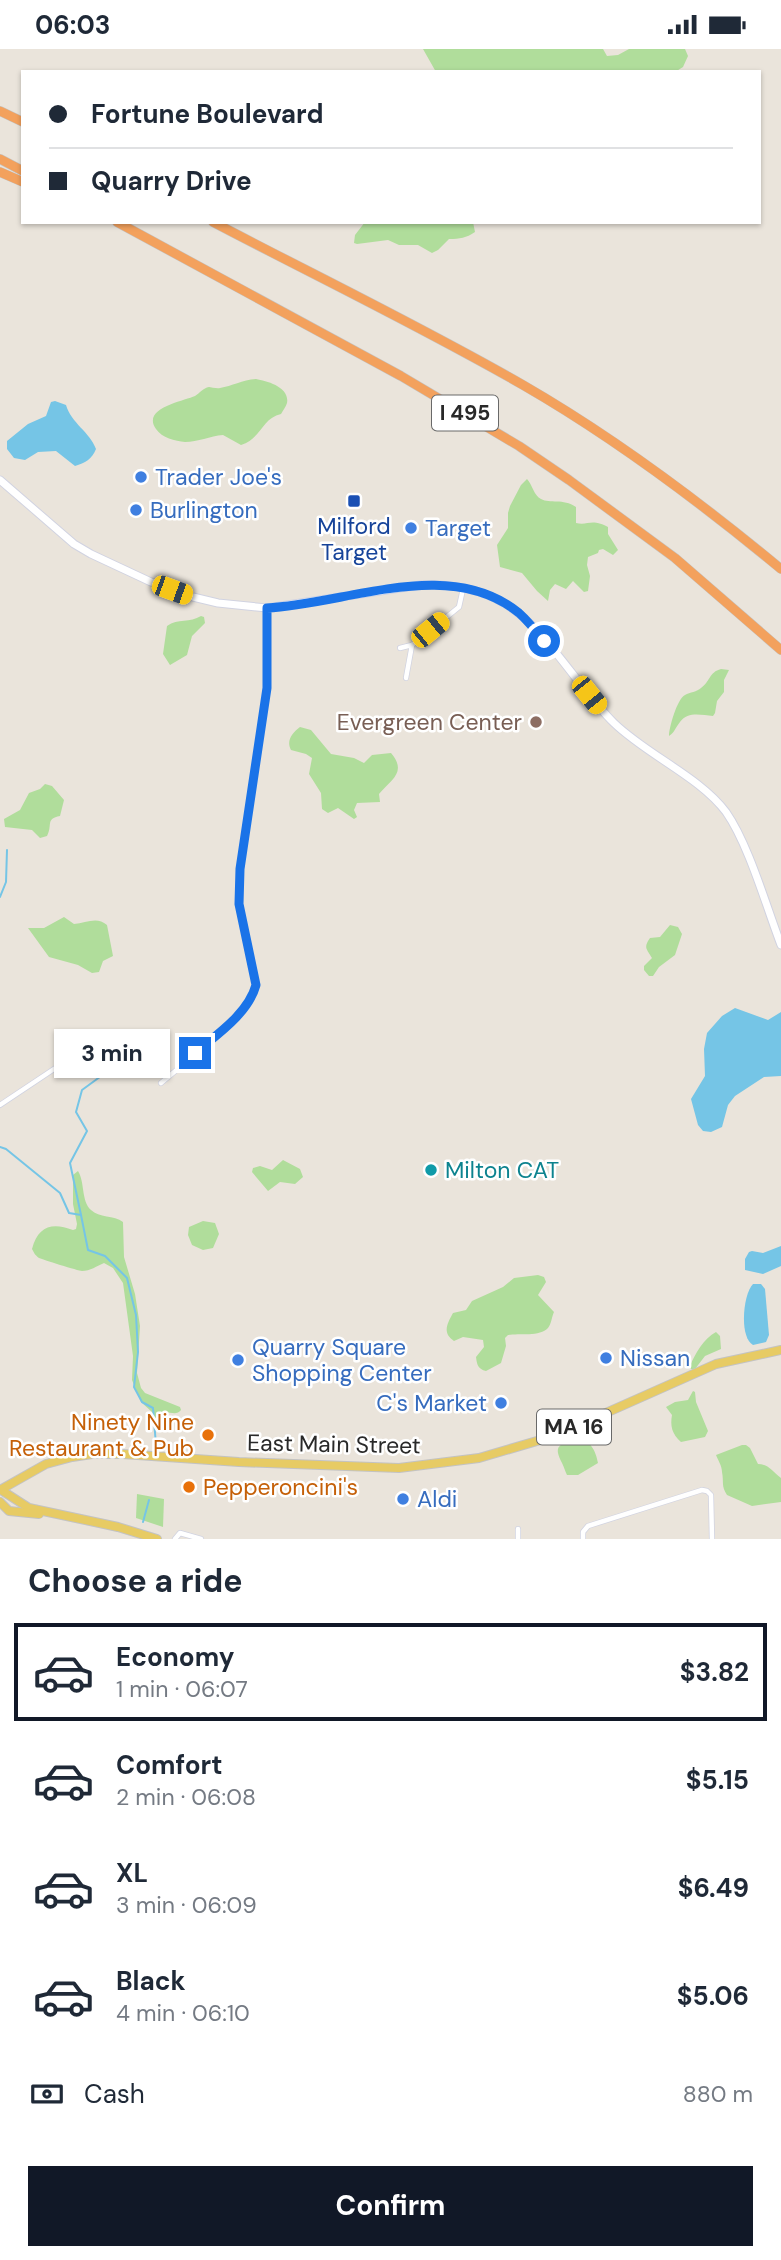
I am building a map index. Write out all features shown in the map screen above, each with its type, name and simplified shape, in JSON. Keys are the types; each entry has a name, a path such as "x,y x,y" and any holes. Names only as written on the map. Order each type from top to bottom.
{"highway":[{"path":"0,111 21,121"},
{"path":"0,159 21,170"},
{"path":"0,172 21,181"},
{"name":"I 495","path":"119,224 391,370 519,446 675,558 781,650"},
{"name":"I 495","path":"217,224 523,385 678,486 781,569"}],"main road":[{"path":"0,480 52,526 91,554 151,582 193,597 267,608 420,585 463,588 486,594 519,614 631,739 713,798 726,813 744,848 781,945"},
{"name":"East Main Street","path":"0,1490 46,1464 92,1454 399,1468 480,1458 554,1436 716,1364 781,1350"},
{"path":"0,1490 26,1507 63,1517"},
{"path":"0,1502 7,1510 17,1512"},
{"path":"0,1511 63,1517 108,1525 157,1539"}],"street":[{"path":"400,648 412,645 459,607 463,588"},
{"path":"161,1083 230,1022 251,999 256,985 238,894 267,688 267,608"},
{"path":"406,678 412,645"},
{"path":"0,1105 87,1047"},
{"path":"583,1539 584,1529 589,1526 702,1490 707,1491 711,1500 712,1539"},
{"path":"518,1529 518,1539"},
{"path":"175,1539 178,1533 201,1539"}],"green space":[{"path":"423,49 603,49 607,56 618,55 629,49 685,49 688,56 683,67 678,70 435,70"},
{"path":"363,224 473,224 475,232 463,238 449,239 432,253 418,245 399,245 388,240 357,244 354,243 355,235"},
{"path":"256,379 281,389 287,397 287,403 281,414 270,420 248,442 241,445 223,435 181,442 165,437 156,429 154,416 166,407 195,396 209,387 219,388"},
{"path":"527,479 541,499 576,507 576,523 598,523 608,527 608,534 618,550 613,555 603,549 588,557 588,591 584,592 573,581 566,589 555,584 550,590 548,601 522,573 500,567 497,545 508,528 510,506"},
{"path":"204,617 205,623 192,636 187,655 170,665 163,654 167,626"},
{"path":"729,670 724,680 724,692 717,701 713,716 687,716 669,736 674,714 682,698 704,686 714,672"},
{"path":"300,727 311,730 331,754 354,758 364,763 372,755 391,753 398,770 379,794 380,802 357,803 354,810 357,817 354,819 338,808 328,813 322,809 321,793 309,774 312,758 291,750 290,747 291,737"},
{"path":"45,784 52,786 64,800 60,816 51,821 47,836 40,838 32,830 5,827 4,819 20,810 29,793"},
{"path":"64,917 74,924 95,920 107,925 113,956 103,961 99,972 92,973 78,965 49,957 28,928 44,928"},
{"path":"670,925 678,927 682,934 675,955 659,967 653,976 649,976 644,970 644,966 652,958 646,948 647,944 650,938 660,937"},
{"path":"283,1160 300,1169 303,1177 295,1184 280,1182 268,1191 252,1172 253,1168 260,1166 272,1170"},
{"path":"78,1171 86,1202 91,1210 123,1222 124,1257 135,1294 140,1326 137,1373 141,1388 145,1393 180,1407 181,1410 177,1413 161,1413 157,1431 152,1412 141,1402 132,1380 133,1356 123,1283 113,1268 104,1263 82,1271 39,1258 32,1249 38,1235 47,1228 59,1226 76,1229 73,1175"},
{"path":"203,1221 215,1223 219,1234 213,1248 203,1250 192,1245 188,1235 189,1227"},
{"path":"538,1275 544,1277 546,1282 538,1295 554,1312 549,1327 540,1333 508,1335 505,1338 506,1346 501,1363 486,1371 481,1369 476,1357 484,1347 483,1340 463,1337 454,1341 450,1338 447,1328 453,1313 466,1310 472,1301 503,1287 514,1278"},
{"path":"716,1332 720,1336 721,1349 705,1356 695,1369 691,1369 694,1356 700,1347"},
{"path":"693,1391 708,1431 705,1437 681,1442 674,1433 672,1415 666,1407 688,1400"},
{"path":"577,1438 592,1446 598,1463 578,1475 567,1475 558,1449 562,1444"},
{"path":"742,1445 750,1448 758,1464 768,1467 781,1478 781,1502 752,1506 727,1495 716,1455"},
{"path":"137,1494 164,1499 163,1527 136,1518"}],"water":[{"path":"51,402 66,405 72,417 89,437 96,449 92,455 75,466 56,451 38,452 25,460 14,458 7,449 7,441 28,424 46,416"},
{"path":"735,1008 768,1020 781,1012 781,1076 764,1077 735,1096 728,1105 722,1127 711,1132 703,1131 698,1125 691,1099 705,1076 704,1049 707,1033 722,1016"},
{"path":"781,1246 781,1266 763,1274 745,1270 745,1259 749,1252 763,1253"},
{"path":"753,1284 761,1284 765,1289 769,1335 766,1342 753,1345 746,1333 744,1315 747,1297"}],"waterway":[{"path":"0,897 6,882 7,850"},
{"path":"81,1215 70,1163 87,1131 76,1112 82,1090 129,1052 129,1040 115,1031"},
{"path":"0,1147 60,1193 69,1213 81,1215 88,1250 105,1256 127,1278 136,1315 138,1352 134,1387 142,1402 153,1408 156,1445"},
{"path":"143,1522 149,1500"}],"place":[{"name":"Trader Joe's","path":"141,477"},
{"name":"Milford Target","path":"354,501"},
{"name":"Burlington","path":"136,510"},
{"name":"Target","path":"411,528"},
{"name":"Evergreen Center","path":"536,722"},
{"name":"Milton CAT","path":"431,1170"},
{"name":"Nissan","path":"606,1358"},
{"name":"Quarry Square Shopping Center","path":"238,1360"},
{"name":"C's Market","path":"501,1403"},
{"name":"Ninety Nine Restaurant & Pub","path":"208,1435"},
{"name":"Pepperoncini's","path":"189,1487"},
{"name":"Aldi","path":"403,1499"}],"route":[{"path":"195,1053 251,999 256,985 238,894 267,688 267,608 420,585 450,586 486,594 504,603 519,614 544,641"}]}
